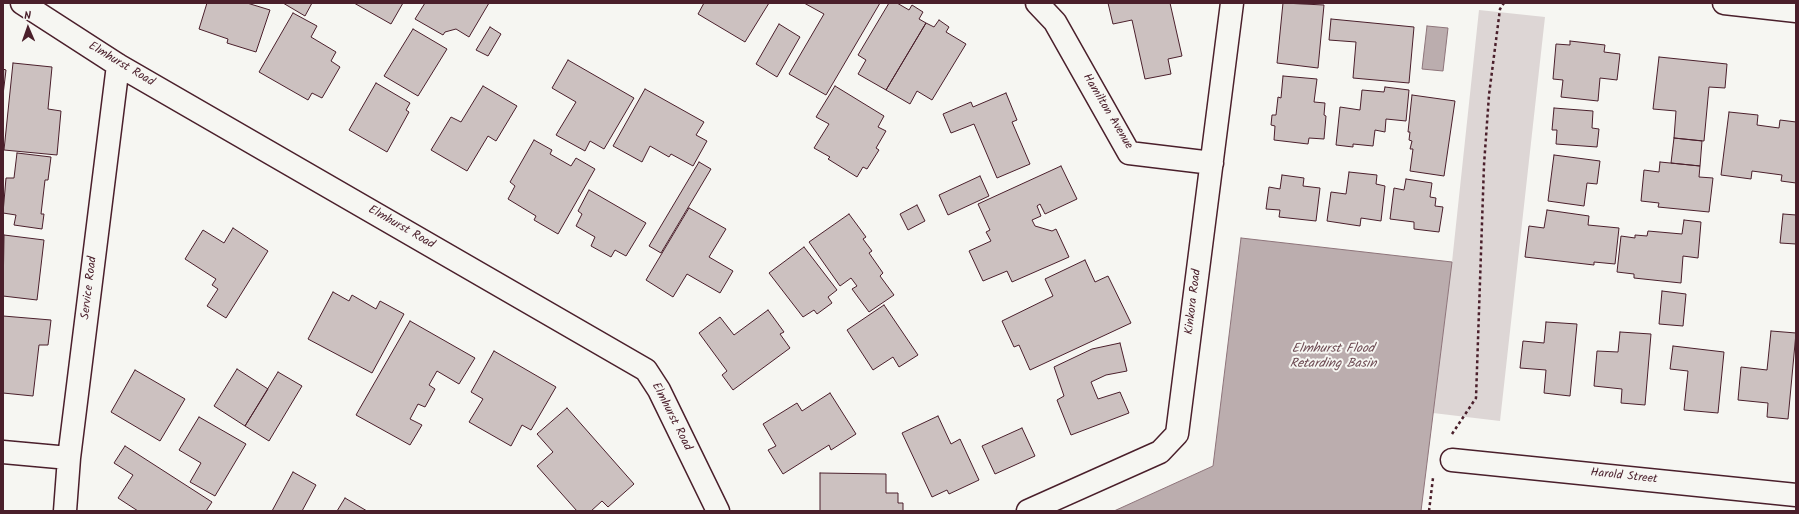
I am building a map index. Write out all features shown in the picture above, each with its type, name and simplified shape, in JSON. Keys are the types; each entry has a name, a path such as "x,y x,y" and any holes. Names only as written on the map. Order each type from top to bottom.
{"street":[{"name":"Elmhurst Road","path":"22,3 118,65 646,370 658,390 718,511"},
{"name":"Hamilton Avenue","path":"1038,3 1054,22 1129,153 1212,163"},
{"name":"Kinkora Road","path":"1028,511 1160,452 1177,434 1232,3"},
{"path":"1724,3 1796,11"},
{"name":"Service Road","path":"65,511 69,458 118,65"},
{"path":"3,452 69,458"},
{"name":"Harold Street","path":"1452,460 1796,495"}],"path":[{"path":"1450,437 1476,398 1484,165 1489,95 1500,9 1504,3"},
{"path":"1429,511 1433,473"}],"shaded area":[{"path":"1479,10 1545,17 1500,421 1433,413 1452,262"}],"water":[{"path":"1427,26 1448,28 1443,71 1422,69"},
{"name":"Elmhurst Flood Retarding Basin","path":"1241,238 1452,262 1421,511 1114,511 1213,466"}],"building":[{"path":"207,3 247,3 270,10 256,52 227,43 228,39 199,29"},
{"path":"283,3 312,3 305,16"},
{"path":"354,3 403,3 391,24"},
{"path":"425,3 489,3 469,37 456,29 445,32 443,35 415,19"},
{"path":"704,3 769,3 745,42 698,14"},
{"path":"804,3 880,3 826,95 789,74 824,14"},
{"path":"889,3 897,3 909,10 912,5 923,12 919,19 926,23 886,90 858,74 866,60 858,55"},
{"path":"1108,3 1170,3 1182,56 1168,59 1171,74 1145,79 1132,20 1113,24"},
{"path":"1283,3 1324,5 1318,68 1277,63"},
{"path":"293,13 317,26 311,37 336,52 331,61 340,67 322,98 312,93 308,100 259,72"},
{"path":"1331,19 1414,27 1409,83 1353,78 1356,42 1329,40"},
{"path":"939,20 949,27 946,32 966,44 932,100 917,91 910,104 886,90 926,23 934,27"},
{"path":"779,24 800,37 777,77 756,64"},
{"path":"490,27 501,34 488,56 476,50"},
{"path":"413,29 447,49 418,96 384,76"},
{"path":"1570,41 1605,45 1604,52 1620,54 1617,80 1600,78 1598,101 1561,97 1563,80 1553,79 1556,44 1570,45"},
{"path":"1659,57 1727,64 1725,88 1709,87 1704,141 1674,138 1676,111 1653,109"},
{"path":"568,60 634,98 604,149 590,141 585,151 556,135 576,102 552,88"},
{"path":"13,63 52,67 48,109 61,111 57,155 4,150"},
{"path":"3,69 6,70 3,95"},
{"path":"1283,76 1317,79 1314,102 1325,103 1324,115 1326,116 1324,139 1309,138 1308,144 1274,140 1275,126 1271,125 1272,115 1276,115 1278,97 1281,98"},
{"path":"376,83 410,103 406,110 409,112 387,152 349,130"},
{"path":"483,86 517,106 496,141 488,136 467,171 431,150 451,117 461,122"},
{"path":"835,86 884,116 878,127 886,131 876,148 879,150 867,169 863,167 857,177 828,159 830,157 814,148 829,124 816,117"},
{"path":"1385,87 1409,90 1406,121 1386,119 1385,132 1375,130 1373,146 1353,144 1353,147 1336,145 1340,107 1360,110 1362,90 1384,92"},
{"path":"645,89 704,122 696,135 707,141 693,166 671,154 669,157 650,146 642,162 613,146"},
{"path":"1006,93 1017,120 1012,122 1030,164 997,178 974,124 951,133 943,114 971,102 973,107"},
{"path":"1412,95 1455,101 1444,176 1410,171 1413,149 1410,149 1412,141 1409,140 1410,132 1408,132"},
{"path":"1554,108 1593,111 1592,128 1599,129 1597,147 1556,144 1557,130 1552,130"},
{"path":"1729,112 1758,115 1757,125 1779,128 1780,120 1796,122 1796,183 1781,181 1782,175 1752,171 1751,179 1721,175"},
{"path":"1674,138 1702,141 1700,166 1671,163"},
{"path":"534,140 552,150 550,154 571,166 576,158 595,169 558,234 534,220 536,216 508,199 515,186 510,182"},
{"path":"17,153 51,157 48,180 45,180 41,214 44,214 42,229 14,225 16,215 3,213 6,178 14,178"},
{"path":"1554,155 1600,161 1597,184 1587,183 1584,206 1548,201"},
{"path":"699,162 711,169 661,253 649,246"},
{"path":"1660,162 1700,166 1699,177 1713,178 1709,212 1658,207 1659,203 1641,201 1644,170 1659,172"},
{"path":"1061,166 1077,199 1045,214 1040,204 1037,206 1041,216 1032,220 1035,226 1052,231 1056,229 1069,257 1012,282 1007,271 983,281 969,251 991,241 986,232 990,230 978,204"},
{"path":"1349,172 1377,175 1376,184 1385,186 1381,221 1361,218 1360,226 1327,221 1331,192 1346,194"},
{"path":"1282,175 1304,178 1303,186 1320,188 1316,221 1279,217 1280,210 1266,209 1269,187 1280,189"},
{"path":"980,176 989,196 948,215 939,195"},
{"path":"1406,179 1432,183 1430,197 1436,198 1435,206 1443,207 1439,232 1414,229 1414,222 1390,219 1394,188 1404,190"},
{"path":"589,190 646,223 626,256 615,250 611,257 591,246 595,237 576,226 582,214 578,211"},
{"path":"917,205 925,221 908,230 900,214"},
{"path":"689,208 726,229 709,257 733,271 720,293 687,274 673,297 646,280"},
{"path":"1547,210 1589,216 1588,225 1619,228 1615,264 1594,262 1594,265 1525,257 1529,226 1544,228"},
{"path":"849,214 866,237 863,239 872,251 869,253 883,273 880,276 894,295 869,312 852,289 857,286 851,278 840,286 809,242"},
{"path":"1783,214 1796,215 1796,244 1780,243"},
{"path":"1684,220 1701,222 1698,258 1683,256 1681,283 1634,278 1634,274 1617,272 1621,236 1635,238 1635,235 1647,236 1648,231 1682,234"},
{"path":"233,228 268,251 226,318 207,306 218,289 212,285 216,279 185,259 203,230 224,243"},
{"path":"4,235 44,240 37,300 3,296"},
{"path":"804,247 837,290 828,297 832,303 817,314 814,310 803,317 769,273"},
{"path":"1085,260 1095,282 1108,276 1131,323 1030,370 1019,345 1014,347 1002,321 1053,296 1045,279"},
{"path":"1662,291 1686,294 1683,326 1659,324"},
{"path":"333,292 349,301 352,295 376,309 380,301 404,314 372,373 308,339"},
{"path":"884,305 918,355 899,367 893,357 873,370 847,330"},
{"path":"768,310 784,332 780,334 790,348 733,390 722,375 727,371 699,333 720,317 734,335"},
{"path":"3,316 51,320 48,345 39,345 33,396 3,393"},
{"path":"410,321 475,358 459,384 437,371 429,385 435,389 425,407 418,404 410,419 422,425 410,445 356,415"},
{"path":"1546,322 1577,324 1570,396 1544,393 1546,370 1520,368 1523,341 1544,343"},
{"path":"1771,331 1796,333 1788,419 1767,417 1768,403 1738,400 1741,367 1767,370"},
{"path":"1620,332 1651,334 1645,405 1621,403 1622,389 1594,386 1597,351 1618,352"},
{"path":"1120,343 1127,371 1106,375 1091,382 1098,399 1120,392 1129,413 1071,435 1057,400 1064,396 1054,367 1092,349"},
{"path":"1673,346 1724,352 1718,413 1684,410 1688,371 1670,369"},
{"path":"494,351 556,387 531,430 522,425 511,446 469,422 483,399 471,392"},
{"path":"237,369 268,389 245,426 214,406"},
{"path":"135,370 185,399 160,441 111,412"},
{"path":"278,372 302,386 269,441 245,426"},
{"path":"830,393 856,434 831,450 829,445 783,474 768,450 776,446 763,424 797,403 802,411"},
{"path":"567,408 634,484 608,507 602,501 591,511 577,511 537,466 553,452 537,434"},
{"path":"938,416 951,444 960,439 979,480 949,494 947,490 932,497 902,433"},
{"path":"199,417 246,444 215,496 190,482 201,463 179,450"},
{"path":"1022,428 1035,456 995,474 982,446"},
{"path":"125,446 212,502 206,511 138,511 118,498 133,475 114,463"},
{"path":"293,472 316,485 302,511 272,511"},
{"path":"820,473 886,474 886,493 898,493 898,503 903,503 903,511 820,511"},
{"path":"345,498 367,511 337,511"}]}
